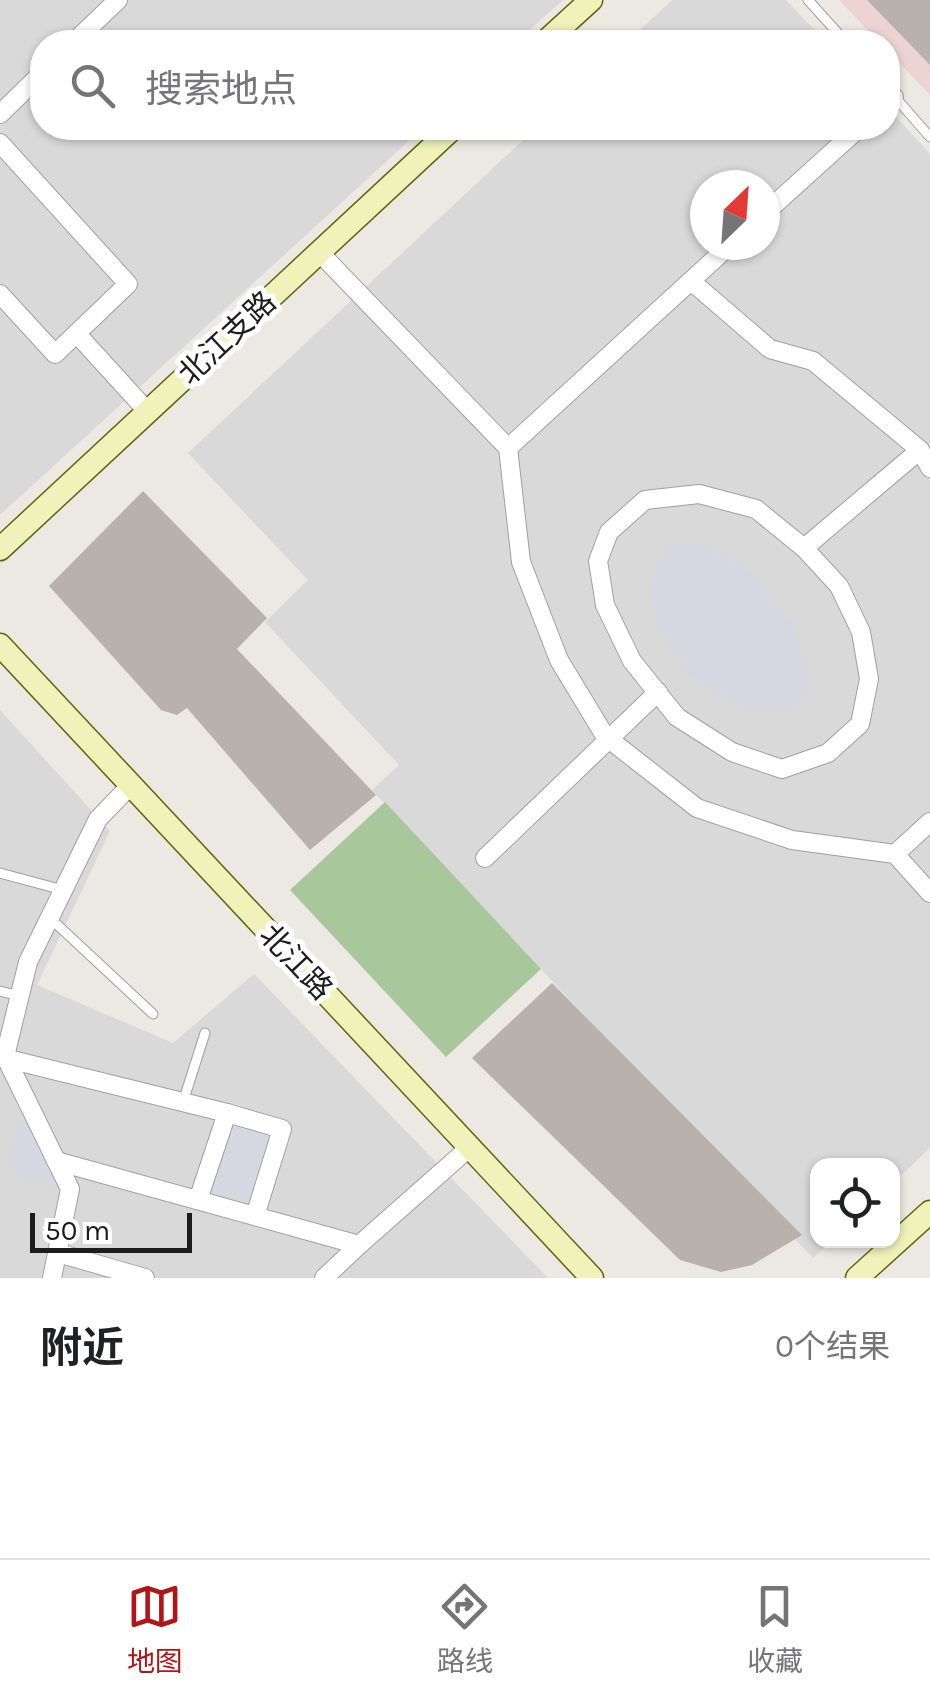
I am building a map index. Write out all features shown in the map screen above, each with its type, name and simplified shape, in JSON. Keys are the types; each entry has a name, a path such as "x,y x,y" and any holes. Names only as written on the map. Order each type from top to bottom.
{"street":[{"path":"87,30 118,0"},
{"path":"558,30 591,0"},
{"path":"0,114 30,85"},
{"name":"北江支路","path":"0,549 441,140"},
{"path":"780,200 846,140"},
{"path":"0,143 128,284 55,354 0,294"},
{"path":"319,252 508,448 521,562 560,660 605,736 697,808 792,840 895,854 930,893"},
{"path":"508,448 714,260"},
{"path":"691,281 770,349 813,360 920,450 930,468"},
{"path":"76,334 148,412"},
{"path":"804,548 920,450"},
{"path":"699,494 756,508 804,548 839,586 860,632 869,679 860,724 828,752 782,768 732,752 677,716 632,661 605,605 598,562 609,532 645,500 699,494"},
{"name":"北江路","path":"0,645 592,1278"},
{"path":"485,858 658,692"},
{"path":"52,1278 70,1190 2,1056 28,962 98,819 131,785"},
{"path":"895,854 930,822"},
{"path":"2,1056 282,1128 255,1216"},
{"path":"198,1200 227,1113"},
{"path":"324,1278 470,1148"},
{"path":"56,1161 359,1245"},
{"path":"858,1278 927,1219"},
{"path":"58,1253 145,1278"}],"lane":[{"path":"808,0 835,30"},
{"path":"900,106 930,137"},
{"path":"0,873 63,890"},
{"path":"50,918 153,1014"},
{"path":"0,991 20,996"},
{"path":"183,1102 205,1033"}],"shaded area":[{"path":"0,0 563,0 529,30 30,30 30,140 410,140 0,515"},
{"path":"672,0 786,0 815,30 640,30"},
{"path":"839,0 930,0 930,95 900,64 900,30 868,30"},
{"path":"900,121 930,154 930,1148 900,1176 900,1158 810,1158 810,1248 824,1248 813,1258 372,790 399,765 265,622 308,580 188,453 523,140 900,140"},
{"path":"671,543 703,547 742,565 792,624 808,675 799,705 779,710 746,709 691,676 662,631 652,590"},
{"path":"0,710 110,831 37,985 173,1043 254,974 548,1278 0,1278"},
{"path":"26,1101 69,1193 8,1173"},
{"path":"227,1113 282,1129 255,1216 198,1200"}],"green space":[{"path":"385,802 541,969 446,1057 290,890"}],"building":[{"path":"867,0 930,0 930,65 900,30"},
{"path":"143,491 267,618 237,649 376,795 310,850 187,708 177,715 161,710 49,586"},
{"path":"552,983 802,1235 752,1265 721,1272 680,1260 472,1058"}]}
